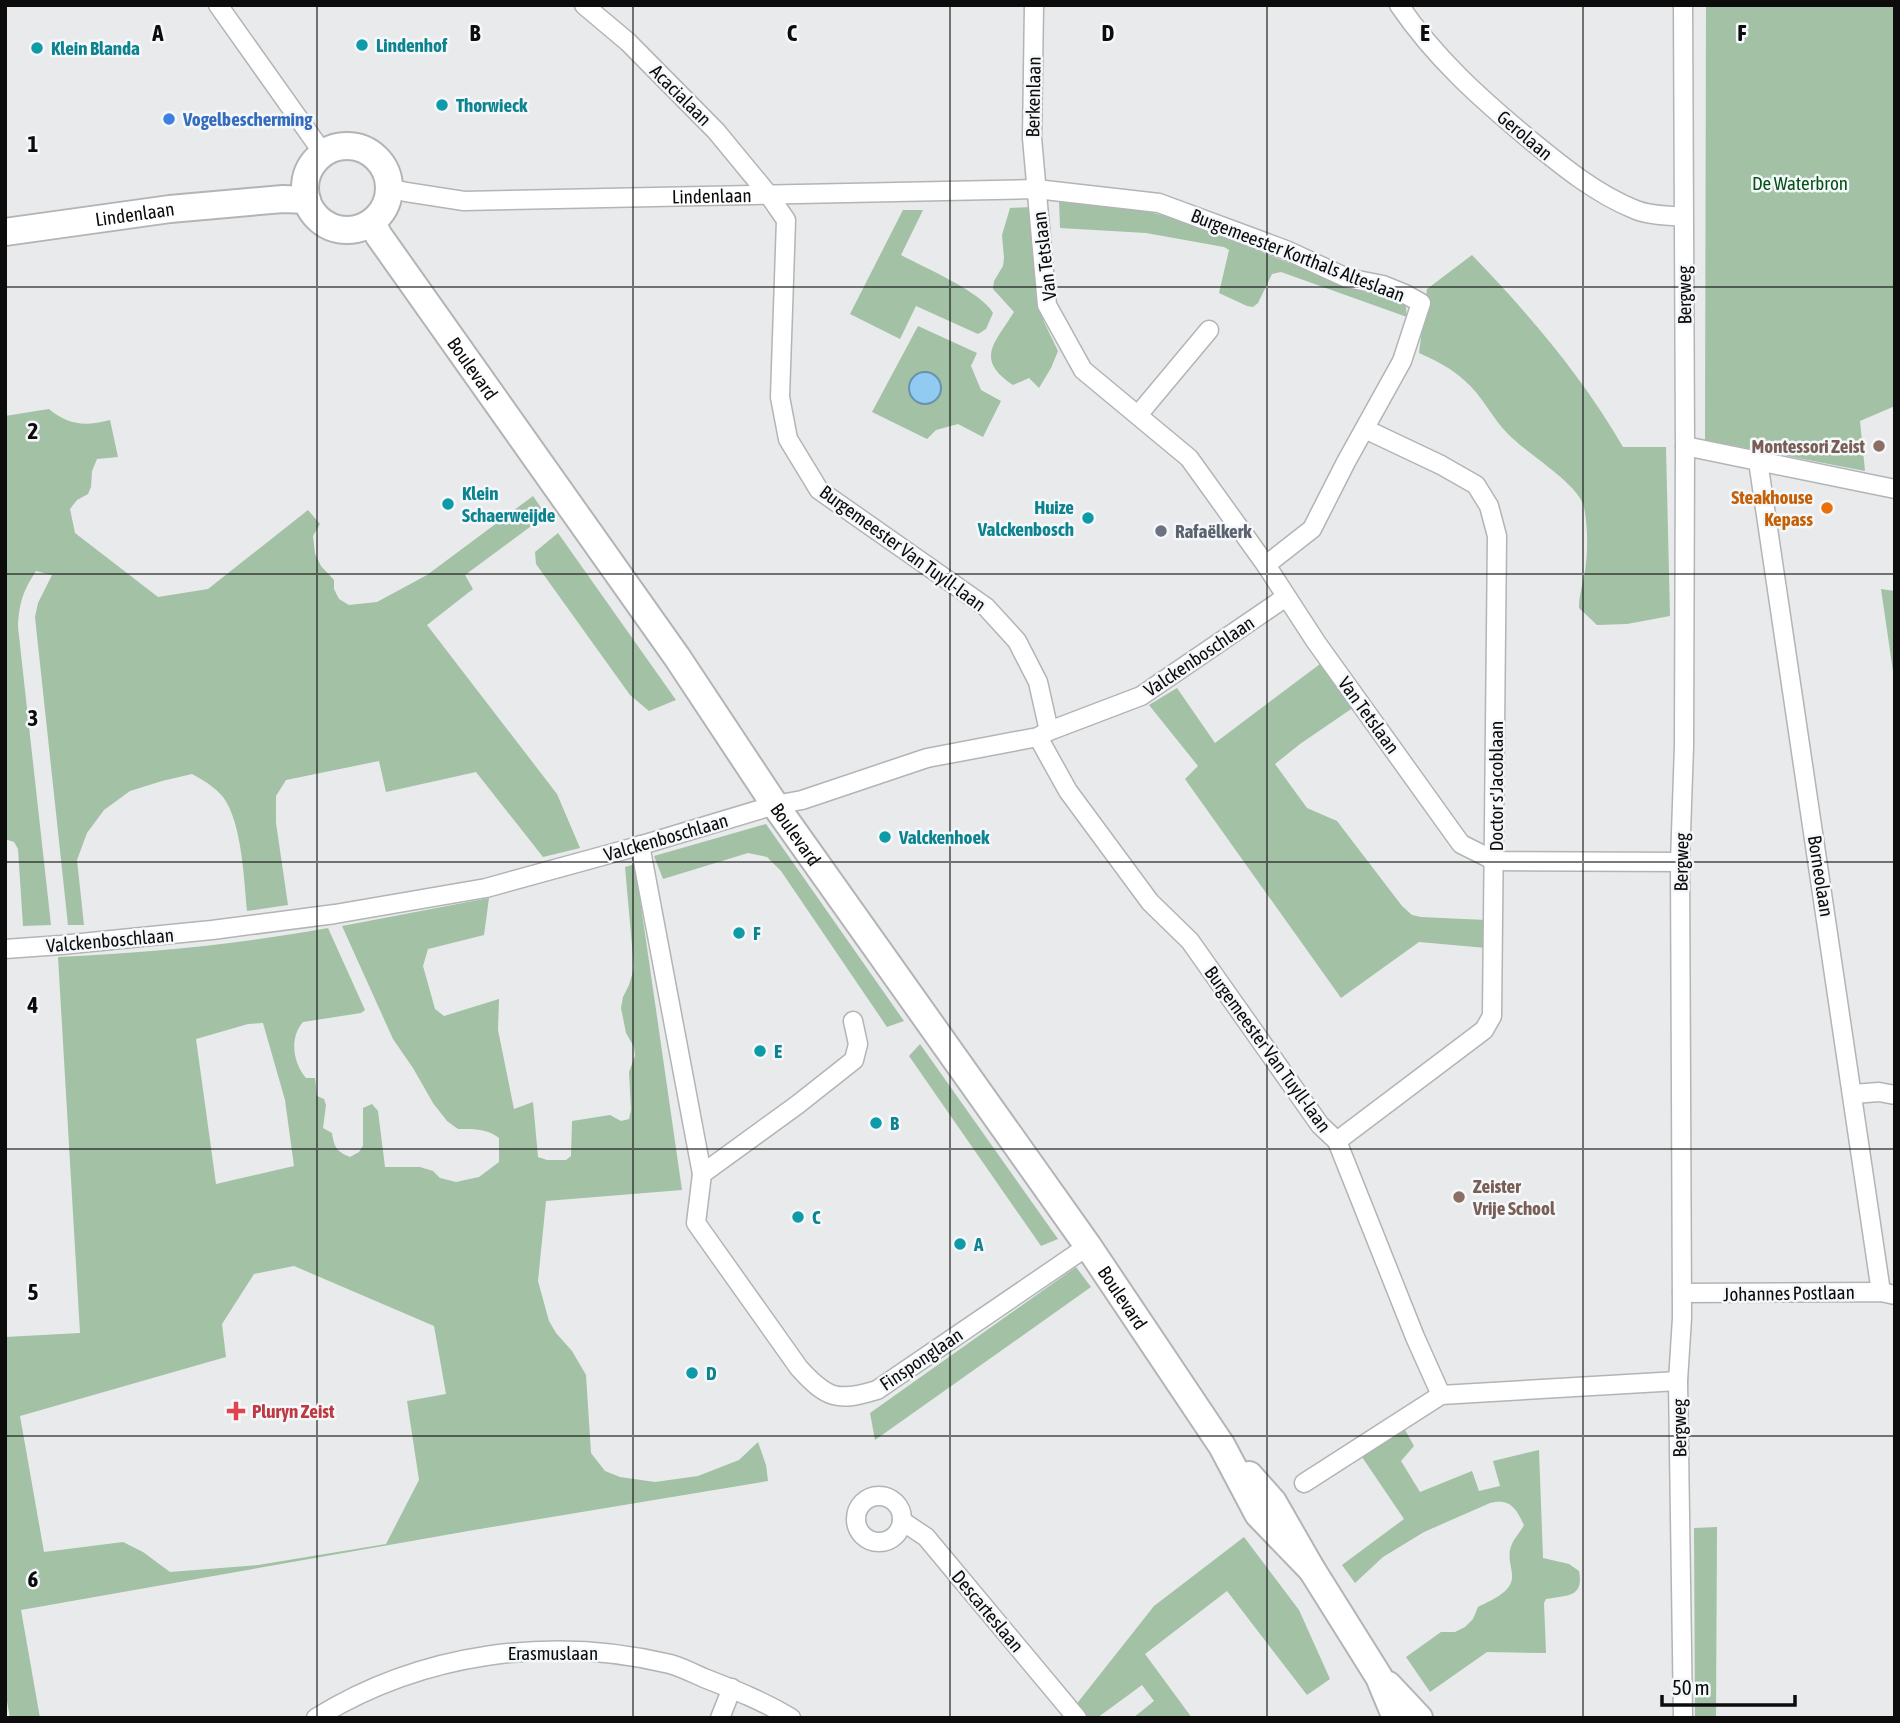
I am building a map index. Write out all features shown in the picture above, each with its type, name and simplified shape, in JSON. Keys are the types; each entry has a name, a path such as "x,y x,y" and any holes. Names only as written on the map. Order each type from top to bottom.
{"street":[{"path":"218,5 323,153"},
{"name":"Acacialaan","path":"584,5 628,41 716,131 768,194"},
{"name":"Berkenlaan","path":"1034,5 1032,138 1036,189"},
{"name":"Gerolaan","path":"1399,5 1434,52 1468,86 1551,157 1604,196 1639,212 1683,217"},
{"name":"Bergweg","path":"1683,5 1684,746 1680,862 1682,1293 1678,1381 1683,1718"},
{"path":"346,146 367,152 376,158 383,167 389,188 384,207 372,223 348,231 325,225 315,217 309,207 305,187 311,166 323,153 346,146"},
{"name":"Lindenlaan","path":"389,188 464,201 1036,189"},
{"name":"Van Tetslaan","path":"1036,189 1047,305 1083,370 1189,458 1461,844 1495,861 1680,862"},
{"name":"Burgemeester Korthals Alteslaan","path":"1036,189 1159,203 1286,250 1347,278 1382,285 1422,303 1402,361 1365,429"},
{"name":"Burgemeester Van Tuyll-laan","path":"768,194 786,220 780,397 788,439 819,490 986,607 1017,641 1038,682 1043,734 1068,792 1150,902 1190,941 1320,1125 1337,1141 1441,1395"},
{"name":"Lindenlaan","path":"5,232 170,209 283,199 307,200"},
{"name":"Boulevard","path":"372,223 677,657 775,805 1088,1246 1222,1446 1258,1514 1312,1570 1379,1676 1396,1718"},
{"path":"1138,415 1209,330"},
{"path":"1266,565 1312,529 1365,429"},
{"name":"Doctor s'Jacoblaan","path":"1337,1141 1484,1030 1492,1016 1497,536 1489,506 1476,485 1365,429"},
{"path":"1685,446 1895,489"},
{"name":"Borneolaan","path":"1758,461 1853,1094 1888,1293"},
{"name":"Valckenboschlaan","path":"5,949 212,930 335,914 486,888 775,805 802,800 927,758 1043,734 1141,696 1286,597"},
{"name":"Finsponglaan","path":"640,845 702,1174 696,1223 799,1368 812,1382 825,1392 840,1398 877,1390 1088,1246"},
{"path":"702,1174 854,1060 858,1044 853,1021"},
{"path":"1853,1094 1879,1092 1895,1095"},
{"name":"Johannes Postlaan","path":"1682,1293 1888,1293"},
{"path":"1304,1483 1441,1395 1678,1381"},
{"name":"Descarteslaan","path":"902,1521 926,1537 1069,1714"},
{"name":"Erasmuslaan","path":"316,1718 341,1702 422,1670 503,1652 557,1650 609,1654 671,1665 765,1702 791,1718"},
{"name":"Boulevard","path":"1379,1676 1419,1718"},
{"path":"720,1718 732,1688"}],"green space":[{"name":"De Waterbron","path":"1706,5 1895,5 1895,406 1860,421 1865,471 1705,440"},
{"path":"1059,200 1132,208 1171,217 1364,292 1398,299 1405,305 1407,317 1281,272 1272,274 1258,303 1253,307 1247,306 1219,293 1229,250 1224,247 1146,233 1060,228"},
{"path":"1031,207 1036,297 1058,351 1039,388 1029,378 1013,385 1001,376 991,359 995,342 1014,312 993,289 994,281 1003,266 1002,235 1010,208"},
{"path":"903,210 923,210 901,255 965,289 987,305 993,313 986,329 978,334 916,306 900,339 850,314"},
{"path":"1472,255 1553,346 1590,395 1623,447 1666,447 1670,616 1627,624 1597,625 1579,608 1587,548 1584,507 1580,498 1563,479 1508,434 1464,380 1419,353 1427,289"},
{"path":"918,326 977,353 971,366 981,390 1001,401 983,437 958,424 936,430 927,439 872,412"},
{"path":"49,409 71,422 93,423 110,420 118,457 97,459 88,494 77,500 70,509 75,533 158,597 208,589 308,510 320,524 313,536 315,554 321,566 334,580 334,589 339,599 349,605 377,602 427,575 533,496 546,515 465,575 473,589 427,625 557,794 580,848 543,857 476,772 386,792 379,761 286,780 276,796 276,823 288,905 247,911 241,852 229,808 216,790 192,774 130,791 104,810 87,833 77,860 84,925 68,925 35,617 38,603 52,575 36,571 22,597 18,627 51,925 23,926 18,849 14,842 5,839 5,416"},
{"path":"558,533 676,700 649,711 630,695 536,564 535,552"},
{"path":"1881,589 1895,591 1895,685"},
{"path":"1324,661 1357,705 1275,764 1307,808 1337,821 1402,906 1412,915 1486,920 1486,948 1419,942 1341,998 1185,779 1198,766 1149,705 1177,688 1215,743"},
{"path":"766,824 904,1021 887,1027 781,871 767,857 748,853 663,879 654,856"},
{"path":"635,864 682,1190 546,1201 538,1281 549,1321 586,1375 591,1453 605,1471 620,1477 655,1482 698,1476 739,1460 758,1442 768,1481 21,1610 40,1718 10,1718 5,1690 5,1337 80,1333 58,957 194,947 328,928 365,1010 361,1013 303,1022 296,1035 294,1050 298,1065 306,1078 315,1078 317,1096 324,1099 326,1105 323,1128 332,1133 339,1151 350,1157 363,1146 363,1108 372,1104 378,1111 385,1167 420,1167 433,1171 440,1178 456,1182 479,1177 499,1162 499,1138 484,1131 458,1129 447,1121 433,1103 393,1039 342,926 489,898 484,935 428,949 423,966 435,1009 444,1016 499,999 498,1030 514,1109 533,1102 538,1157 566,1160 571,1156 572,1121 610,1115 621,1121 629,1119 631,1110 629,1072 635,1056 634,1047 626,1033 621,1008 634,968 625,867","holes":["263,1023 285,1100 294,1166 216,1184 196,1039 248,1024","294,1266 434,1326 446,1394 407,1401 419,1480 386,1544 258,1565 170,1572 143,1552 123,1542 44,1552 20,1416 226,1357 222,1324 254,1274"]},
{"path":"920,1044 1058,1239 1041,1246 909,1056"},
{"path":"1076,1267 1091,1287 875,1440 870,1413"},
{"path":"1404,1428 1414,1446 1401,1461 1420,1492 1472,1471 1479,1491 1500,1486 1493,1461 1539,1450 1543,1558 1569,1564 1579,1571 1580,1580 1579,1586 1572,1594 1546,1599 1544,1603 1546,1653 1487,1652 1430,1692 1406,1657 1441,1632 1455,1632 1465,1627 1473,1619 1478,1607 1508,1588 1512,1578 1510,1550 1524,1525 1515,1509 1507,1503 1490,1503 1424,1532 1383,1557 1355,1583 1342,1565 1404,1519 1362,1457"},
{"path":"1717,1527 1716,1718 1695,1718 1694,1528"},
{"path":"1244,1537 1299,1610 1330,1679 1307,1695 1227,1591 1145,1654 1192,1718 1133,1718 1154,1701 1142,1685 1097,1718 1090,1718 1075,1706 1154,1606"}],"water":[{"path":"925,372 936,377 941,388 936,399 925,404 914,399 909,388 914,377"}],"place":[{"name":"Lindenhof","path":"362,45"},
{"name":"Klein Blanda","path":"37,48"},
{"name":"Thorwieck","path":"442,105"},
{"name":"Vogelbescherming","path":"169,119"},
{"name":"Montessori Zeist","path":"1879,446"},
{"name":"Klein Schaerweijde","path":"448,504"},
{"name":"Steakhouse Kepass","path":"1827,508"},
{"name":"Huize Valckenbosch","path":"1088,518"},
{"name":"Rafaëlkerk","path":"1161,531"},
{"name":"Valckenhoek","path":"885,837"},
{"name":"F","path":"739,933"},
{"name":"E","path":"760,1051"},
{"name":"B","path":"876,1123"},
{"name":"Zeister Vrije School","path":"1459,1197"},
{"name":"C","path":"798,1217"},
{"name":"A","path":"960,1244"},
{"name":"D","path":"692,1373"},
{"name":"Pluryn Zeist","path":"236,1411"}]}
